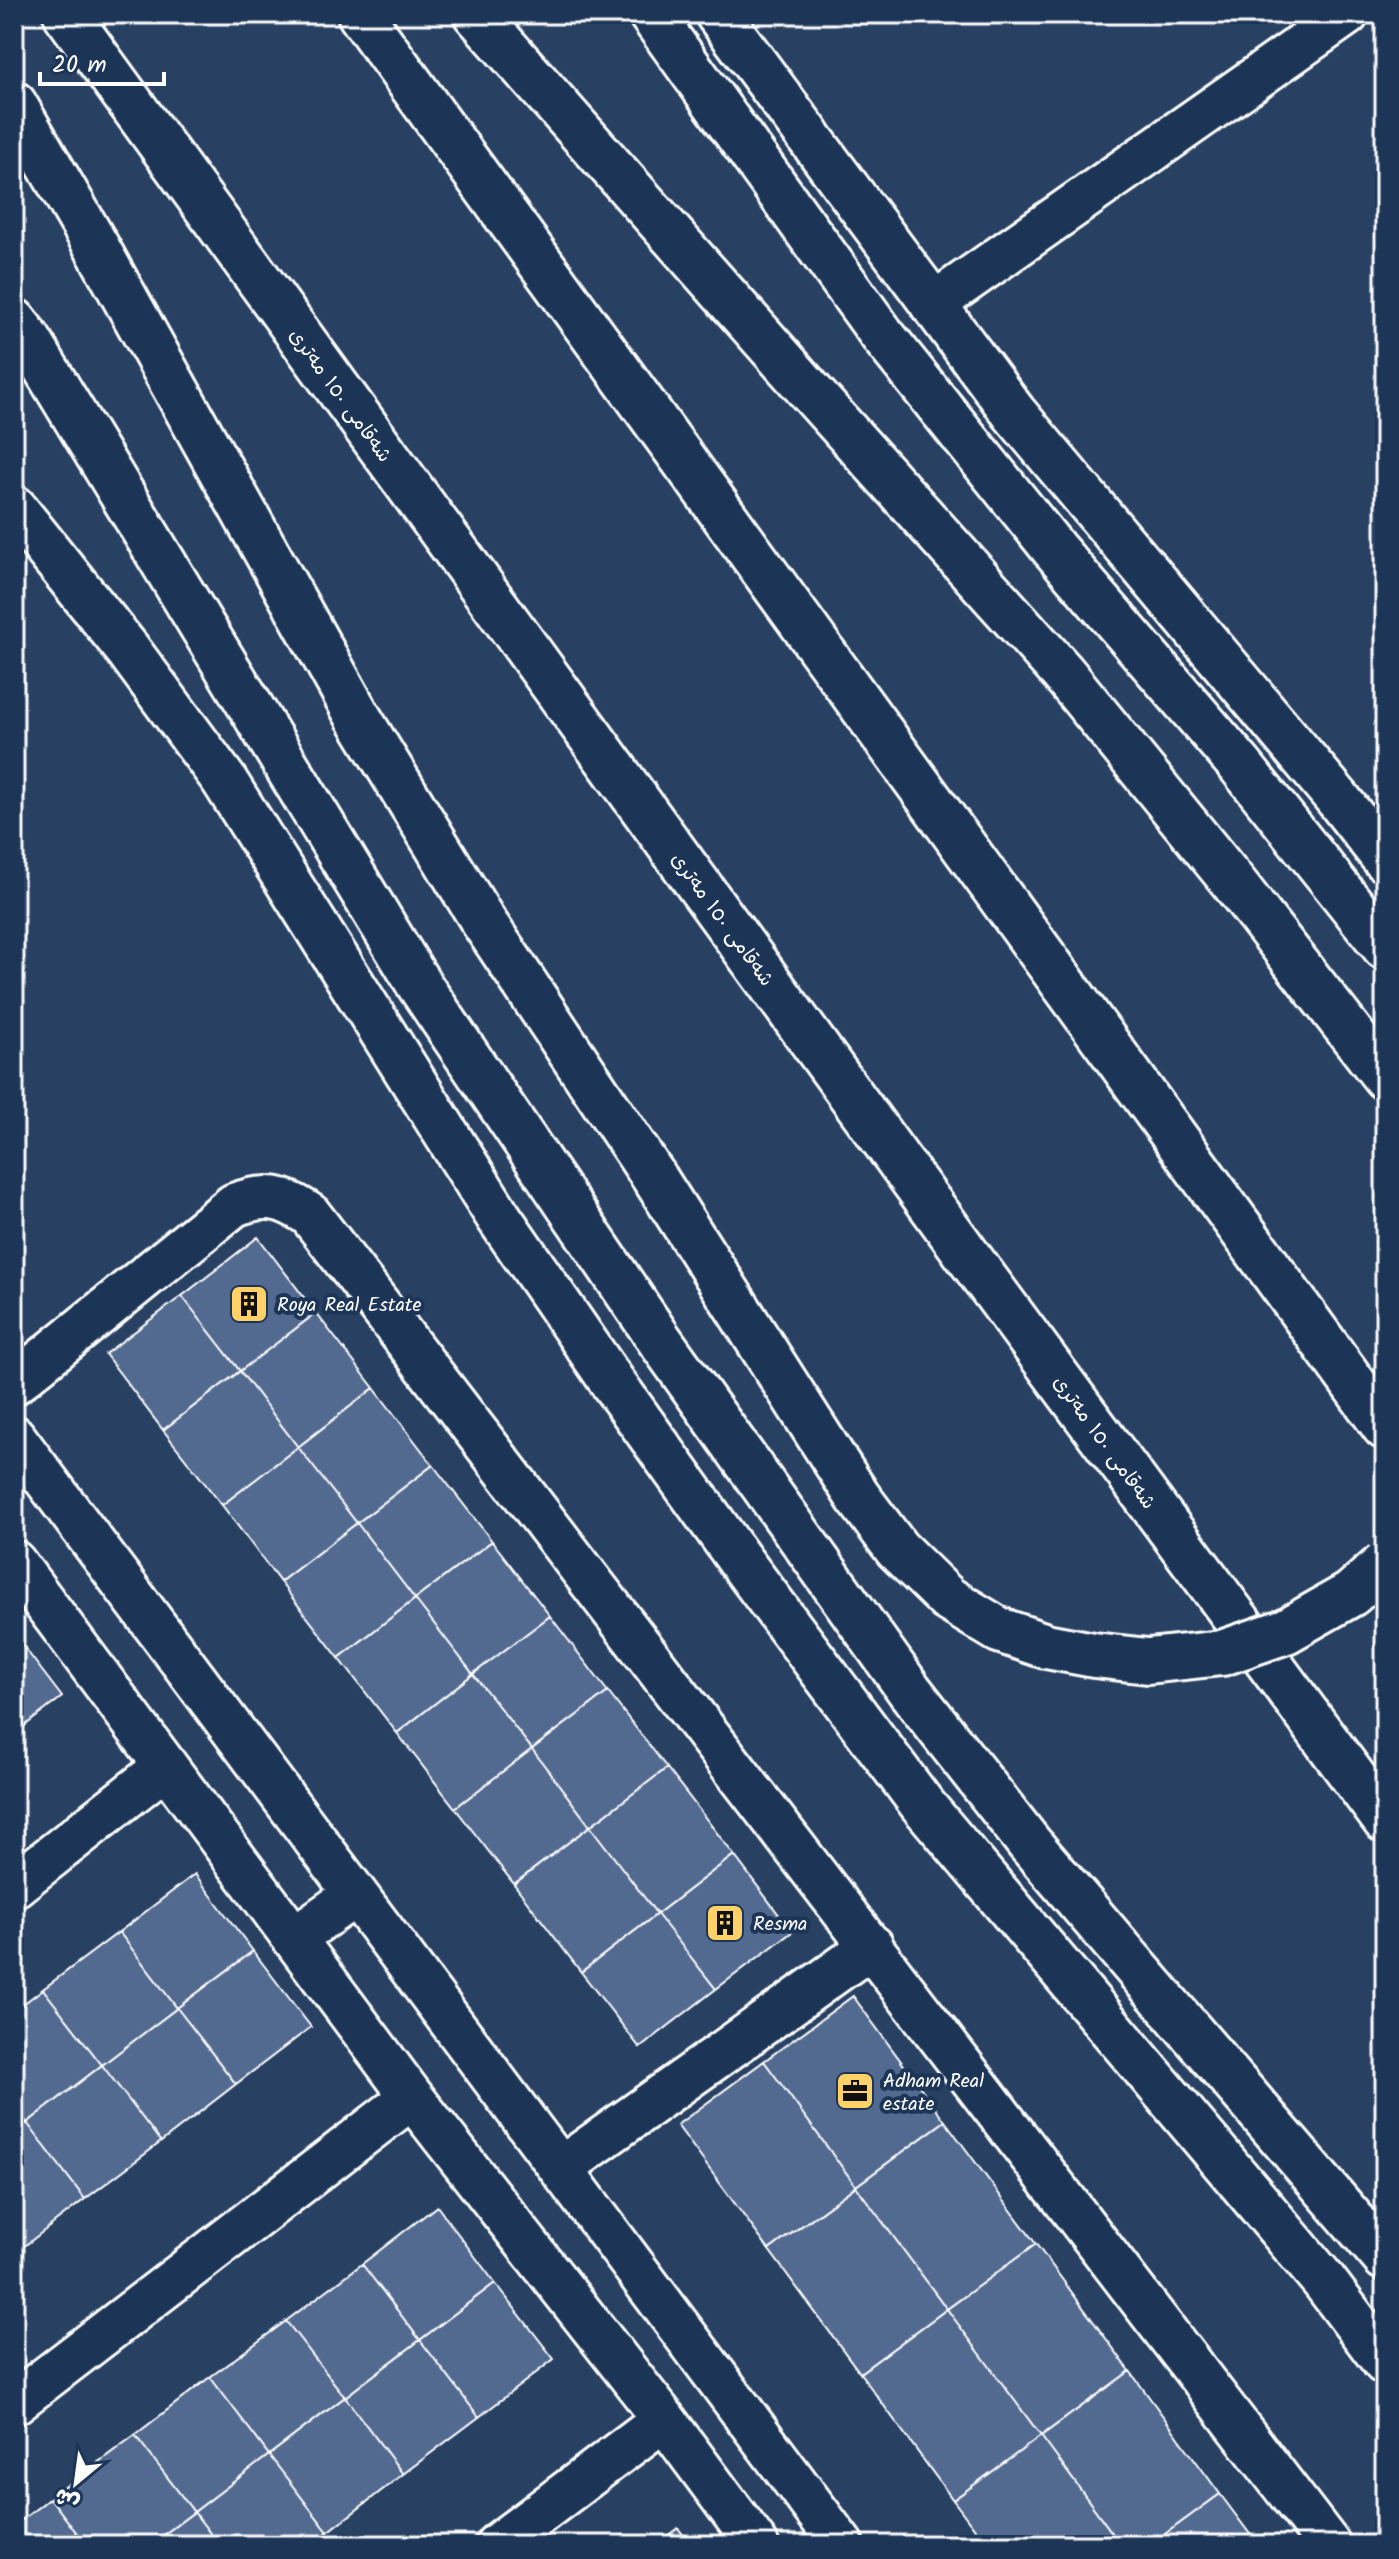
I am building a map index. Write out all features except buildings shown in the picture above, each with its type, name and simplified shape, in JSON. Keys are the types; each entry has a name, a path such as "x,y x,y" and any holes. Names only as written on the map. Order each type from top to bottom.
{"main road":[{"name":"شەقامی ١٥٠ مەتری","path":"66,14 968,1256 1385,1820"},
{"path":"360,14 1385,1427"},
{"path":"476,14 1063,673 1234,883 1385,1077"},
{"path":"651,14 883,336 1054,549 1240,765 1385,947"},
{"path":"718,14 1014,413 1385,859"},
{"path":"14,104 356,713 483,921 656,1180 858,1497 897,1549 948,1599 999,1630 1046,1646 1148,1661 1222,1653 1286,1631 1351,1594 1385,1564"},
{"path":"14,321 28,339 420,986 668,1352 910,1691 1020,1832 1385,2258"},
{"path":"14,508 128,650 224,780 498,1216 750,1575 922,1804 1324,2281 1385,2362"}],"street":[{"path":"932,305 1347,14"},
{"path":"14,1383 234,1205 254,1198 274,1197 294,1203 310,1215 1329,2545"},
{"path":"14,1437 842,2545"},
{"path":"14,1562 412,2097 664,2419 757,2545"},
{"path":"14,1886 166,1766"},
{"path":"294,1938 355,1895"},
{"path":"561,2168 872,1946"},
{"path":"14,2403 412,2097"},
{"path":"497,2545 664,2419"}],"place":[{"name":"Roya Real Estate","path":"249,1304"},
{"name":"Resma","path":"725,1923"},
{"name":"Adham Real estate","path":"855,2091"}]}
